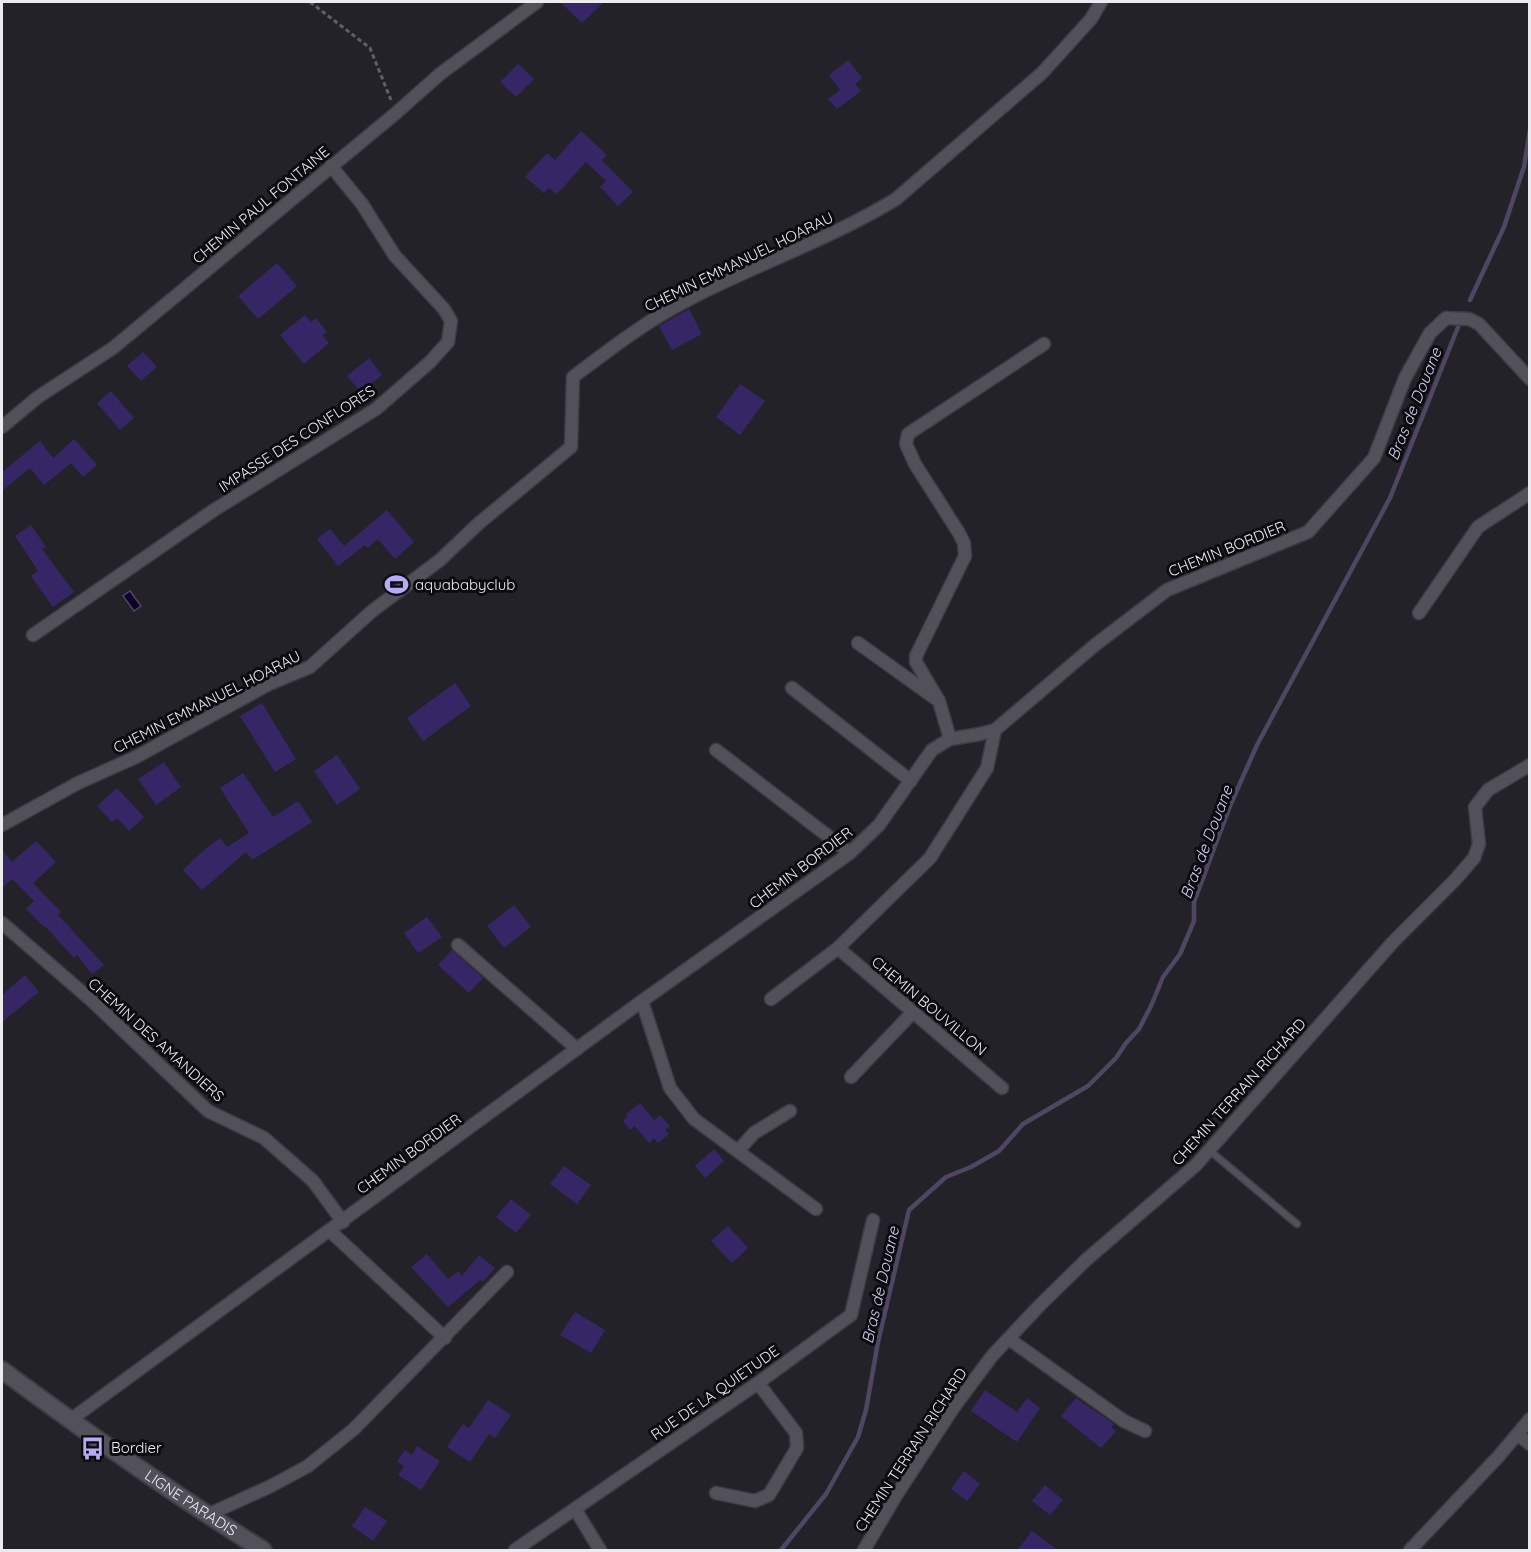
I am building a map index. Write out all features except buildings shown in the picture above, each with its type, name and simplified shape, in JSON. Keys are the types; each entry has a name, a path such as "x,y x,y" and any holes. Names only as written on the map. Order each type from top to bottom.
{"main road":[{"name":"LIGNE PARADIS","path":"2,1370 71,1421 263,1551"}],"street":[{"name":"CHEMIN PAUL FONTAINE","path":"2,427 38,396 113,348 440,74 537,2"},
{"name":"CHEMIN EMMANUEL HOARAU","path":"2,825 78,783 136,757 269,684 310,667 371,612 440,560 478,524 571,447 573,377 612,347 659,316 755,268 874,213 896,199 1041,73 1091,20 1101,2"},
{"name":"IMPASSE DES CONFLORES","path":"33,635 214,510 376,409 430,362 448,342 451,321 444,309 395,256 362,204 331,166"},
{"name":"CHEMIN BORDIER","path":"71,1421 642,1001 850,853 879,825 932,750 950,739 995,729 1095,645 1167,590 1308,532 1374,458 1405,378 1430,333 1446,318 1469,319 1479,324 1530,379"},
{"path":"950,739 939,701 916,662 916,656 965,556 964,543 915,464 906,444 908,434 1044,344"},
{"path":"1419,613 1478,527 1530,493"},
{"path":"858,643 939,701"},
{"path":"792,688 911,781"},
{"path":"771,999 838,948 930,858 987,768 995,729"},
{"path":"716,750 850,853"},
{"name":"CHEMIN TERRAIN RICHARD","path":"864,1551 897,1494 954,1407 992,1356 1086,1260 1196,1165 1393,942 1474,858 1479,844 1475,807 1488,790 1530,765"},
{"name":"CHEMIN DES AMANDIERS","path":"2,923 91,1000 208,1111 264,1138 313,1181 343,1221"},
{"path":"458,945 577,1049"},
{"name":"CHEMIN BOUVILLON","path":"838,948 1002,1088"},
{"path":"642,1001 674,1095 694,1119 816,1209"},
{"path":"851,1077 913,1012"},
{"path":"738,1151 754,1133 790,1111"},
{"name":"RUE DE LA QUIETUDE","path":"515,1551 852,1315 873,1220"},
{"path":"330,1231 445,1338"},
{"path":"210,1517 214,1512 308,1466 354,1429 507,1272"},
{"path":"1009,1339 1124,1421 1145,1431"},
{"path":"716,1493 755,1501 770,1495 797,1448 796,1432 758,1383"},
{"path":"1410,1551 1518,1435 1530,1419"},
{"path":"1518,1435 1530,1444"},
{"path":"575,1509 600,1551"}],"lane":[{"path":"1209,1150 1297,1224"}],"path":[{"path":"310,2 370,48 396,113"}],"shaded area":[{"path":"130,591 141,606 134,611 123,596"}],"waterway":[{"name":"Bras de Douane","path":"1470,300 1504,227 1524,167 1530,129"},
{"name":"Bras de Douane","path":"781,1550 826,1494 858,1437 866,1410 878,1342 909,1210 946,1177 971,1167 999,1151 1023,1124 1088,1086 1116,1058 1139,1029 1163,977 1180,954 1194,921 1194,902 1230,806 1257,745 1390,498 1460,322"}],"place":[{"name":"aquababyclub","path":"397,585"},
{"name":"Bordier","path":"93,1448"}]}
